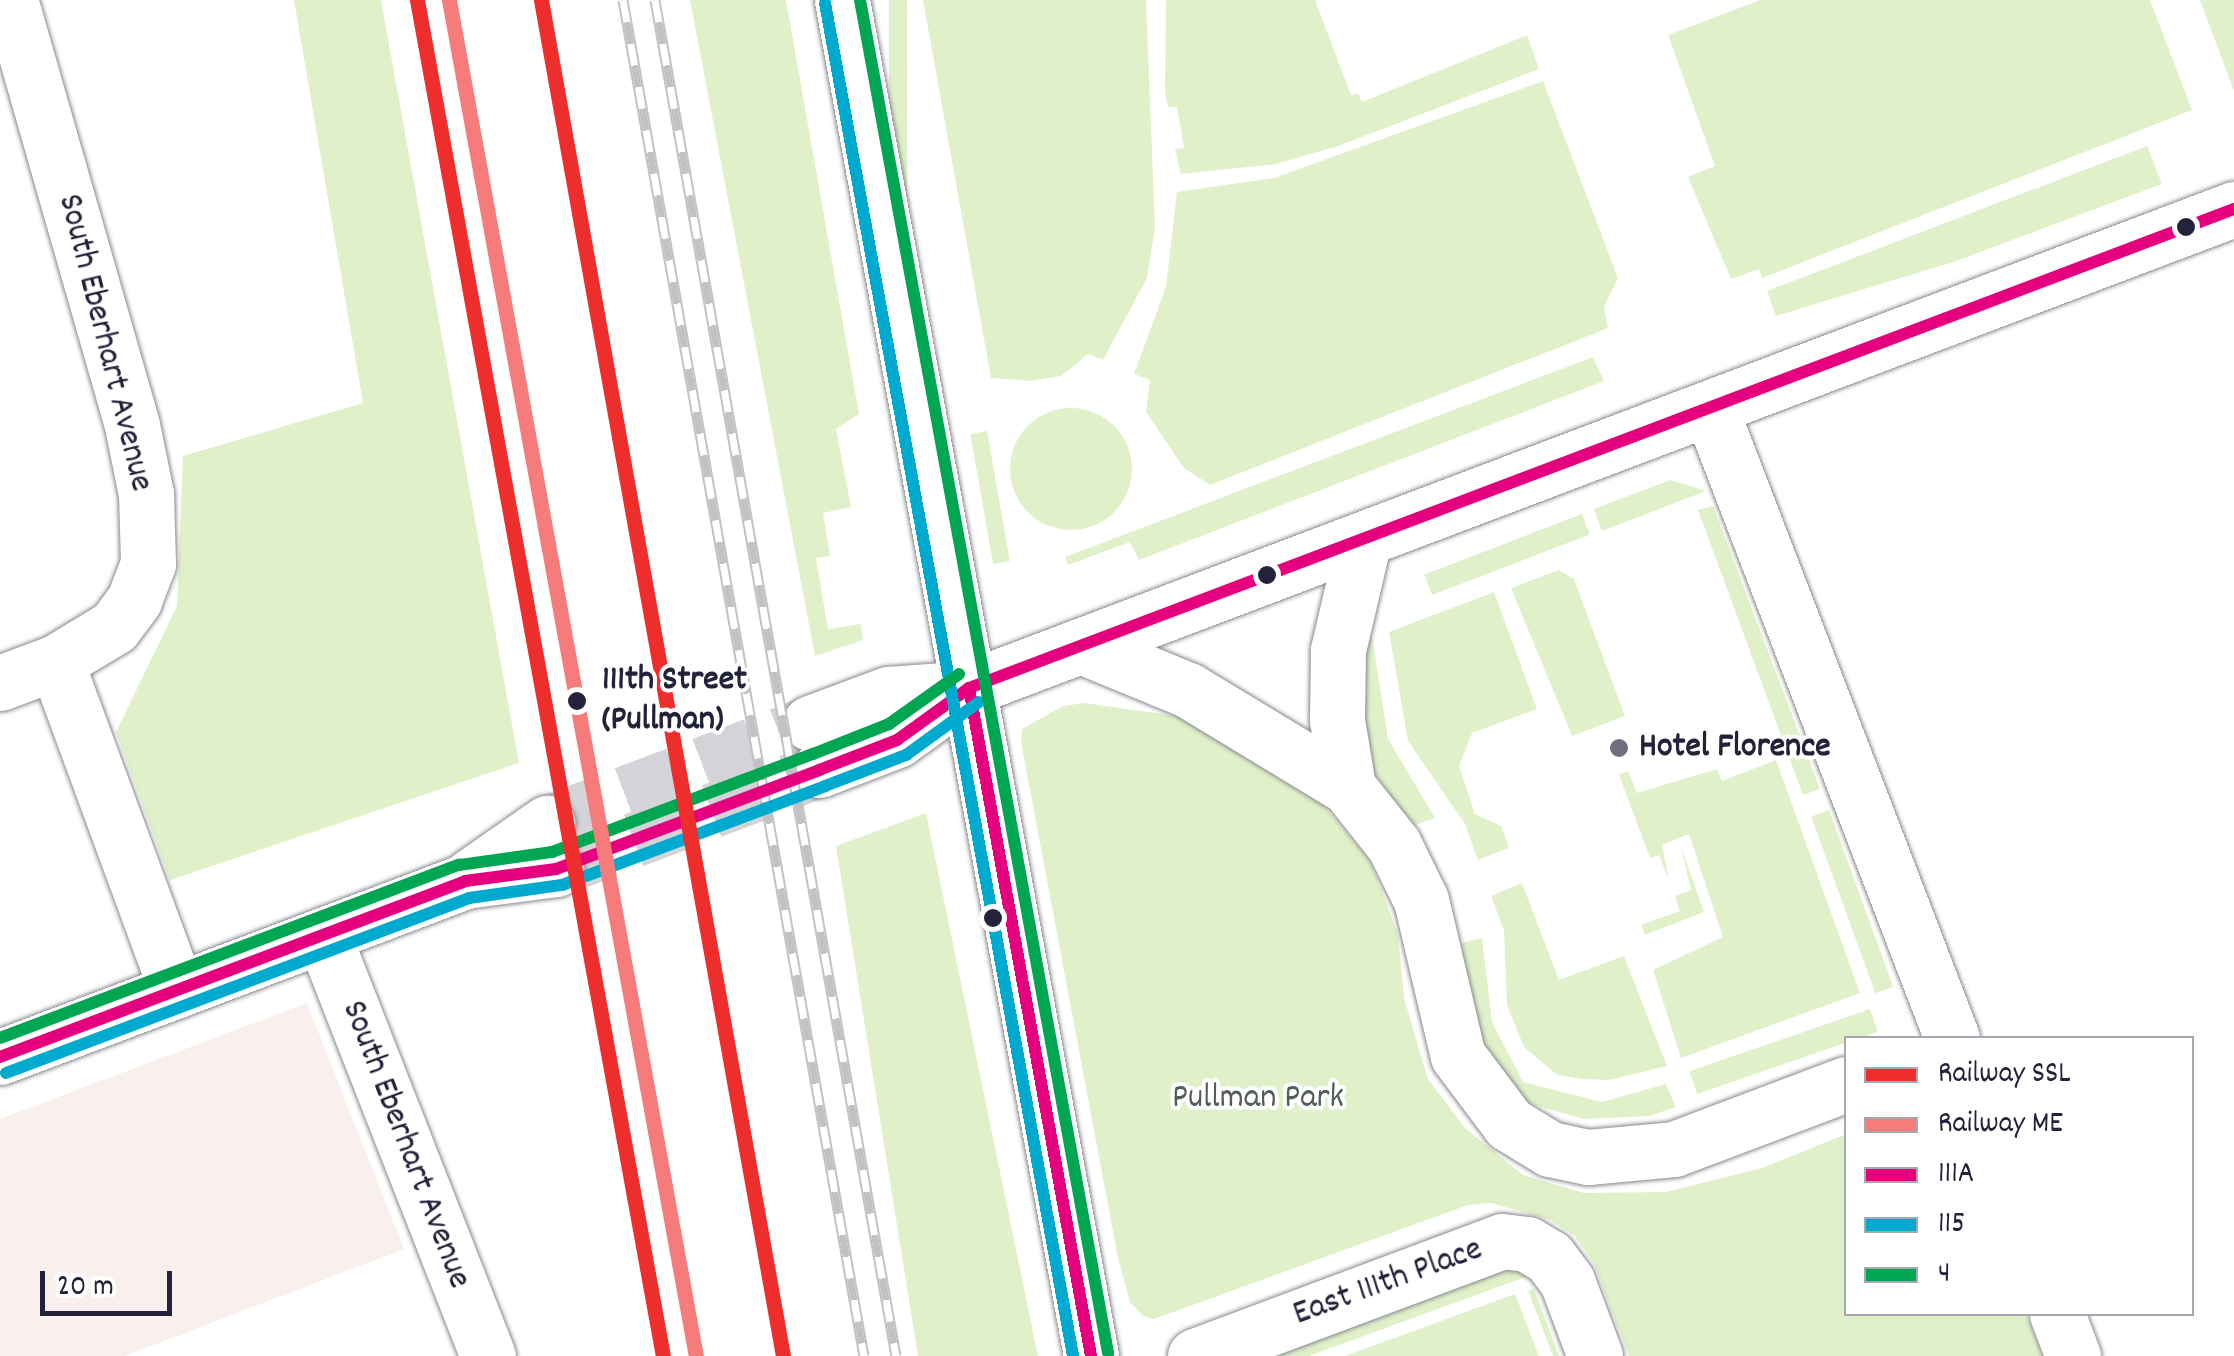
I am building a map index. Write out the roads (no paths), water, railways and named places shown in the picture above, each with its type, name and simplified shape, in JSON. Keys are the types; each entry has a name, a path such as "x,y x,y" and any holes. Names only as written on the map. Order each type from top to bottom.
{"street":[{"name":"South Eberhart Avenue","path":"0,683 56,662 114,628 134,600 148,564 146,494 132,425 10,0"},
{"path":"842,0 1091,1356"},
{"path":"815,746 897,740 969,688 2234,209"},
{"path":"1710,408 1951,1036"},
{"path":"1348,788 1337,720 1338,650 1364,539"},
{"path":"1082,646 1188,690 1348,788 1394,845 1421,900 1458,1056 1482,1096 1509,1124 1550,1149 1588,1157 1674,1148 1844,1085"},
{"path":"56,662 176,990"},
{"path":"0,1057 551,846"},
{"name":"South Eberhart Avenue","path":"323,935 488,1356"},
{"name":"East 111th Place","path":"1195,1356 1477,1248 1528,1244 1548,1257 1567,1281 1595,1356"},
{"path":"2058,1316 2073,1356"}],"tunnel":[{"path":"547,823 810,723"},
{"path":"556,869 819,770"}],"railway":[{"path":"623,0 864,1356"},
{"path":"655,0 896,1356"}],"rail line":[{"name":"SSL","path":"417,0 663,1356"},
{"name":"ME","path":"449,0 696,1356"},
{"name":"SSL","path":"541,0 783,1356"}],"place":[{"name":"111th Street (Pullman)","path":"577,701"},
{"name":"Hotel Florence","path":"1619,748"}],"park label":[{"name":"Pullman Park","path":"1258,1099"}]}
